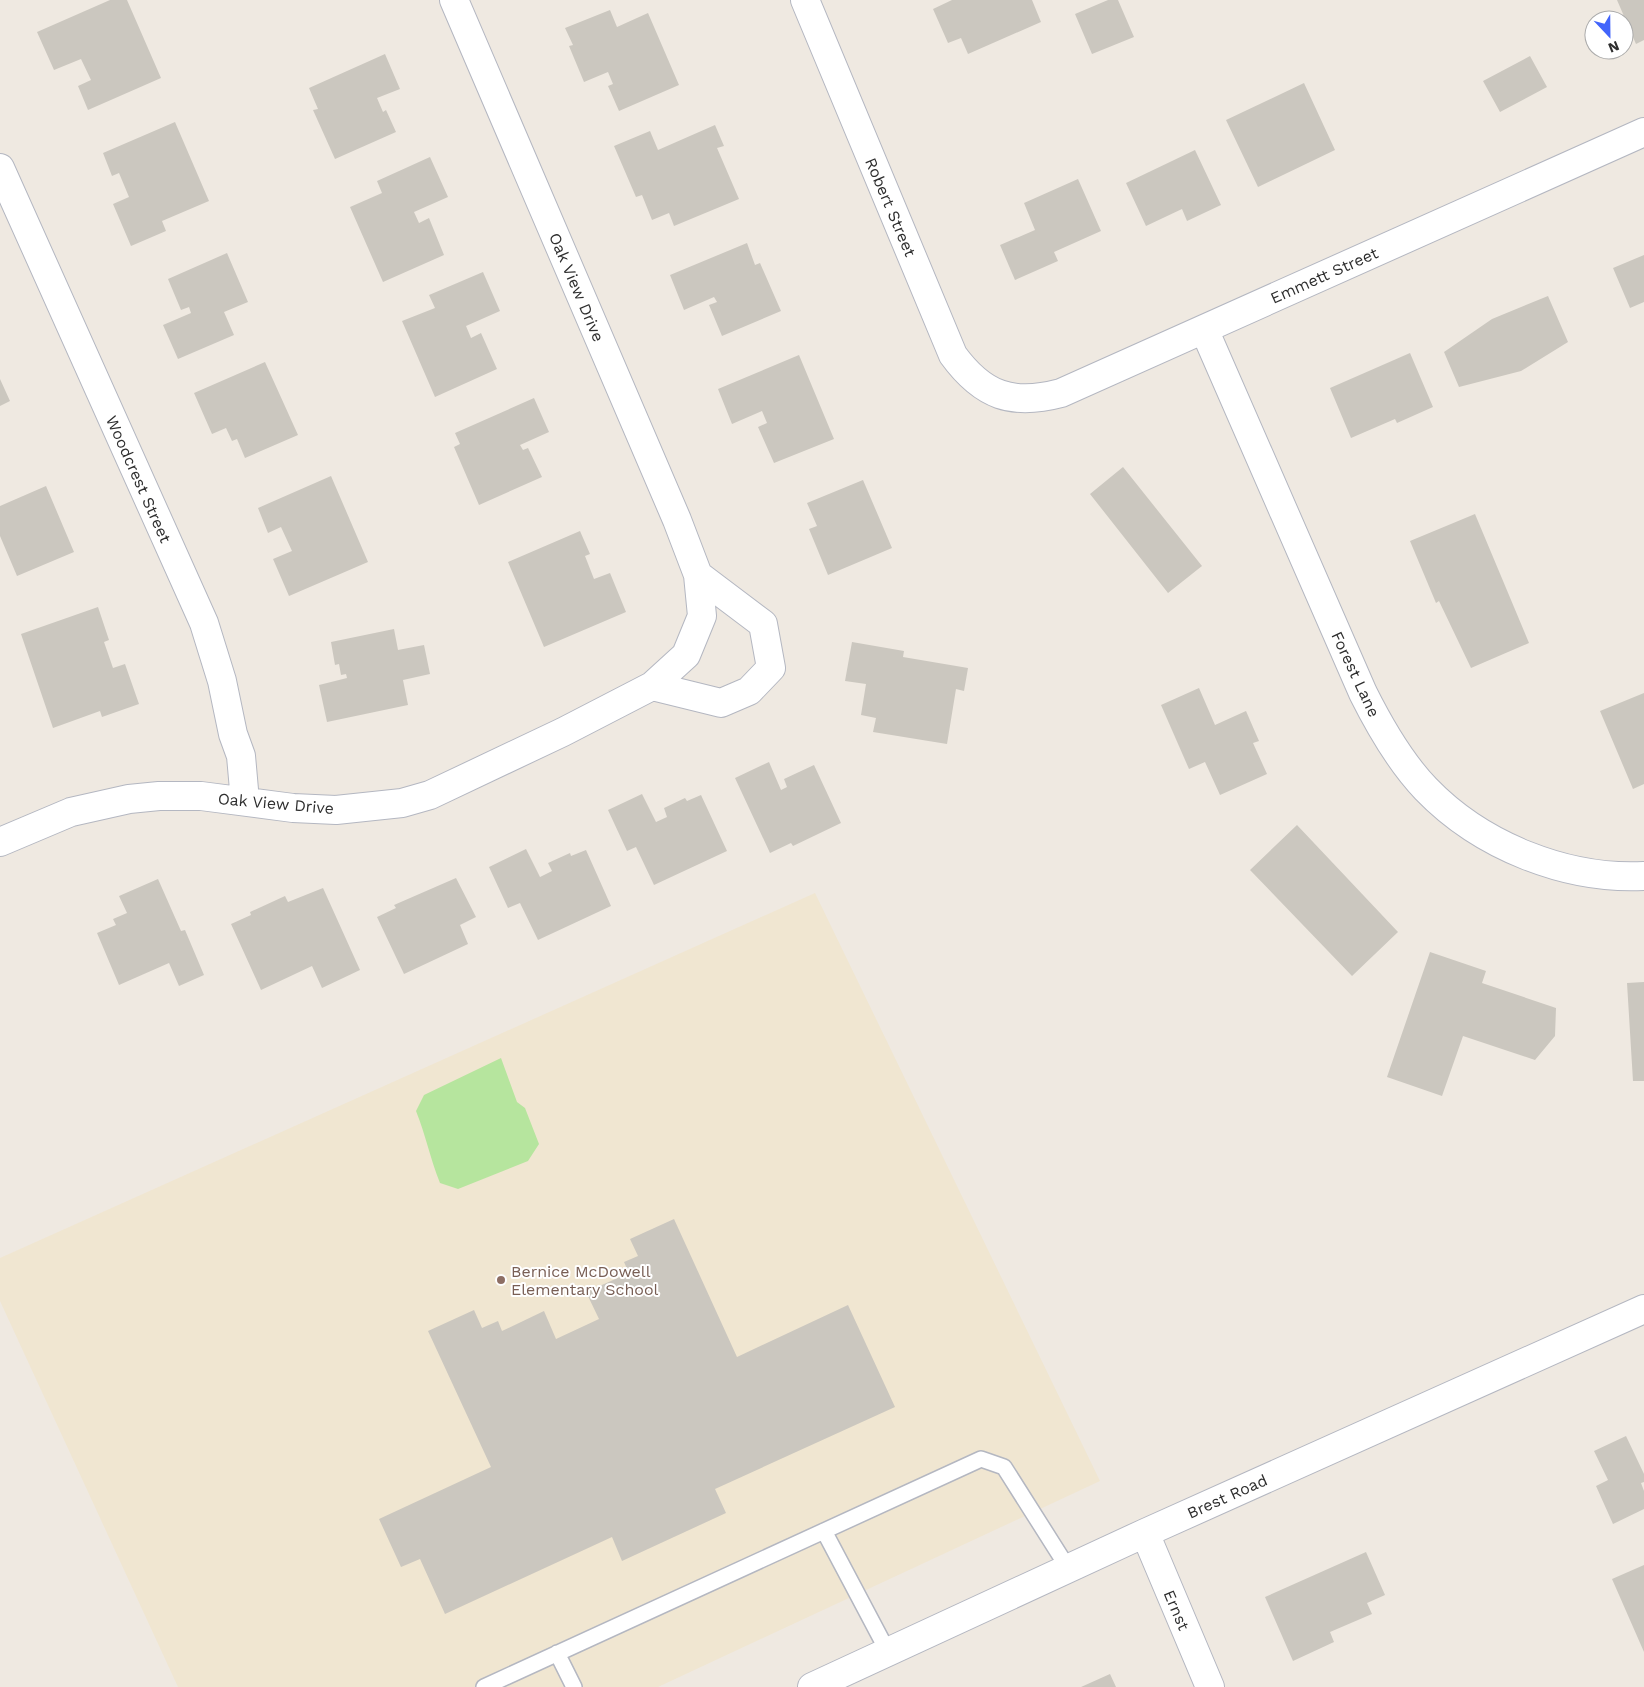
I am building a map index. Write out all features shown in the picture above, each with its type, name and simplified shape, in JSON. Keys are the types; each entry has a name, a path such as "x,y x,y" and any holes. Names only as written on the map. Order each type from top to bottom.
{"street":[{"name":"Oak View Drive","path":"0,842 71,812 129,799 159,796 201,796 294,808 336,810 402,803 430,795 563,732 652,686 686,654 702,616 698,575 677,520 454,0"},
{"name":"Robert Street","path":"805,0 953,355 967,375 991,392 1001,395"},
{"name":"Emmett Street","path":"1001,395 1014,399 1038,400 1061,393 1644,132"},
{"name":"Woodcrest Street","path":"0,168 204,623 222,681 233,734 241,756 244,801"},
{"name":"Forest Lane","path":"1204,329 1363,693 1395,748 1426,788 1455,816 1498,842 1542,862 1601,874 1644,876"},
{"path":"652,686 721,703 749,691 771,668 763,624 698,575"},
{"name":"Brest Road","path":"812,1687 1144,1533 1644,1309"},
{"name":"Ernst","path":"1144,1533 1210,1687"}],"lane":[{"path":"484,1687 982,1459 1004,1466 1068,1568"},
{"path":"824,1531 888,1652"},
{"path":"557,1654 574,1687"}],"shaded area":[{"name":"Bernice McDowell Elementary School","path":"815,893 1100,1481 658,1687 178,1687 0,1301 0,1258"}],"green space":[{"path":"501,1058 517,1102 525,1108 539,1144 528,1161 458,1189 440,1183 416,1111 424,1095"}],"building":[{"path":"110,0 127,0 161,78 88,110 78,86 91,80 81,59 54,70 37,32"},
{"path":"952,0 1032,0 1041,22 968,54 961,38 948,43 933,9"},
{"path":"1108,0 1118,0 1134,37 1092,54 1075,14"},
{"path":"1617,0 1644,0 1644,40 1636,44 1634,39 1634,10 1621,10"},
{"path":"610,10 617,27 648,13 679,85 619,111 608,86 613,84 608,72 584,82 569,46 573,45 565,28"},
{"path":"385,54 400,89 377,98 383,112 386,110 396,132 335,159 313,110 318,109 309,88"},
{"path":"1530,56 1547,87 1500,112 1483,81"},
{"path":"1304,83 1335,150 1258,187 1226,120"},
{"path":"175,122 209,201 162,221 166,231 131,246 113,204 129,197 119,173 112,176 103,153"},
{"path":"715,125 724,146 717,148 739,199 674,226 669,213 652,220 642,195 636,197 614,146 650,131 658,150"},
{"path":"1195,150 1221,205 1187,221 1182,209 1146,226 1126,183"},
{"path":"430,157 448,197 414,212 419,223 429,218 444,255 383,282 350,207 382,193 377,181"},
{"path":"1078,179 1101,231 1054,252 1058,261 1015,280 1000,245 1035,230 1024,203"},
{"path":"747,243 755,265 760,263 781,311 722,336 709,305 717,302 714,297 684,310 670,275"},
{"path":"227,253 248,302 224,312 234,335 178,359 163,325 191,313 189,307 181,310 168,279"},
{"path":"1644,255 1644,302 1630,308 1613,268"},
{"path":"483,272 500,311 466,326 471,338 481,333 497,369 435,397 402,321 435,308 429,295"},
{"path":"1548,296 1568,342 1521,371 1459,387 1444,352 1492,319"},
{"path":"1410,353 1433,407 1397,423 1395,419 1351,438 1330,388"},
{"path":"799,355 834,439 774,463 758,427 767,423 762,411 732,424 718,389"},
{"path":"265,362 298,435 245,458 237,439 232,441 226,428 212,434 194,393"},
{"path":"0,379 10,401 0,406"},
{"path":"534,398 549,432 520,445 523,450 528,448 542,477 479,505 454,447 460,444 455,433"},
{"path":"1123,467 1202,566 1168,593 1090,494"},
{"path":"331,476 368,562 289,596 273,559 292,551 281,527 268,533 258,508"},
{"path":"863,480 892,548 828,575 809,529 817,526 807,503"},
{"path":"46,486 74,552 17,576 0,536 0,506"},
{"path":"1475,514 1529,643 1471,668 1439,601 1436,603 1410,541"},
{"path":"580,531 590,554 585,556 594,579 610,573 626,612 544,647 508,562"},
{"path":"98,607 109,640 104,642 113,668 125,664 139,704 102,717 100,711 53,728 21,634"},
{"path":"394,629 398,650 424,645 430,674 403,680 408,705 327,722 319,685 347,678 346,674 341,675 339,664 335,665 331,642"},
{"path":"852,642 904,651 903,657 968,668 964,691 956,689 947,744 873,732 876,718 861,715 866,684 845,681"},
{"path":"1199,688 1215,725 1246,711 1259,741 1253,743 1267,774 1220,795 1205,762 1189,769 1161,705"},
{"path":"1644,693 1644,784 1633,789 1600,711"},
{"path":"769,762 781,790 787,787 784,779 814,765 841,823 793,846 791,843 770,853 735,778"},
{"path":"642,794 656,822 667,817 664,808 685,798 687,801 701,795 727,851 654,885 636,847 627,851 608,810"},
{"path":"1297,825 1398,932 1352,976 1250,870"},
{"path":"526,849 540,877 552,871 548,863 570,853 571,856 586,850 611,906 538,940 520,903 508,908 489,867"},
{"path":"456,878 476,917 460,925 468,944 404,974 377,917 396,908 394,905"},
{"path":"158,879 181,931 185,930 204,975 179,986 169,963 119,985 97,933 116,925 113,919 127,913 119,896"},
{"path":"323,888 360,970 322,988 312,966 261,990 231,924 251,915 250,912 285,896 288,902"},
{"path":"1430,952 1486,971 1482,983 1556,1008 1555,1036 1535,1060 1463,1036 1442,1096 1387,1077"},
{"path":"1644,982 1644,1081 1633,1081 1627,983"},
{"path":"674,1219 737,1357 848,1305 895,1407 715,1489 726,1513 622,1561 612,1537 445,1614 420,1559 401,1567 379,1519 491,1467 428,1331 474,1310 482,1328 498,1321 502,1331 544,1311 556,1339 599,1319 586,1292 629,1273 624,1262 638,1256 630,1239"},
{"path":"1626,1436 1644,1474 1644,1482 1641,1483 1644,1491 1644,1509 1613,1524 1596,1486 1608,1480 1594,1451"},
{"path":"1366,1552 1385,1595 1367,1603 1372,1614 1330,1632 1334,1642 1293,1661 1265,1597"},
{"path":"1644,1565 1644,1652 1612,1579"},
{"path":"1110,1674 1116,1687 1081,1687"}],"place":[{"name":"Bernice McDowell Elementary School","path":"501,1280"}]}
